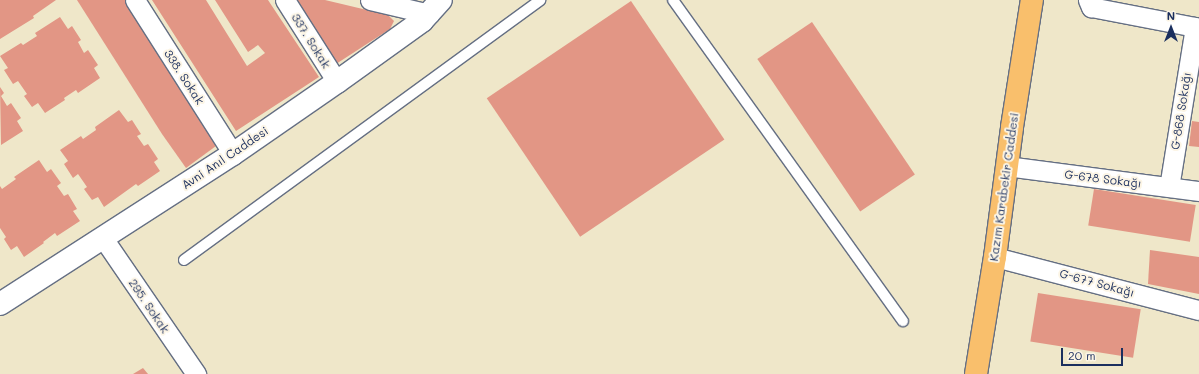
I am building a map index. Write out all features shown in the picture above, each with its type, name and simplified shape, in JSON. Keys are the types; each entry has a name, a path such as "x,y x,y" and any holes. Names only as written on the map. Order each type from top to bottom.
{"main road":[{"name":"Kazım Karabekir Caddesi","path":"976,374 995,256 1006,166 1032,0"}],"street":[{"name":"338. Sokak","path":"135,0 233,154"},
{"name":"337. Sokak","path":"285,0 337,82"},
{"path":"370,0 435,7"},
{"name":"G-868 Sokağı","path":"1088,0 1091,7 1195,27 1169,187"},
{"name":"Avni Anıl Caddesi","path":"0,304 233,154 422,21 435,7"},
{"name":"G-678 Sokağı","path":"1006,166 1199,191"},
{"name":"295. Sokak","path":"103,238 196,374"},
{"name":"G-677 Sokağı","path":"995,256 1199,310"}],"lane":[{"path":"184,260 540,0"},
{"path":"673,0 903,321"}],"building":[{"path":"0,0 56,0 33,16 34,18 0,39"},
{"path":"77,0 125,0 216,146 186,168 162,134"},
{"path":"152,0 206,0 247,66 265,53 258,45 248,52 215,0 268,0 319,77 236,131"},
{"path":"294,0 325,0 388,15 394,21 390,29 336,64"},
{"path":"631,1 724,139 580,237 487,98"},
{"path":"60,17 68,29 72,26 81,40 78,42 84,53 88,50 98,65 94,68 100,78 78,93 76,90 64,98 65,100 45,113 38,103 32,107 24,96 27,94 18,81 13,84 4,70 8,68 0,56 21,43 23,45 37,36 35,33"},
{"path":"812,22 915,175 860,211 757,59"},
{"path":"0,87 4,93 1,96 7,106 11,103 21,118 17,121 23,131 1,145"},
{"path":"119,110 128,122 132,120 141,134 137,136 144,146 148,144 158,159 154,162 160,171 138,186 136,184 104,207 98,197 92,200 84,189 87,187 78,174 73,178 64,164 68,161 60,150 81,136 83,139 96,130 95,127"},
{"path":"1192,121 1199,122 1199,147 1189,146"},
{"path":"39,160 47,172 51,169 61,183 57,186 64,196 68,194 77,209 73,211 80,221 57,236 55,233 24,257 17,246 11,250 4,239 6,237 0,228 0,186 2,189 16,179 14,177"},
{"path":"1094,189 1196,205 1190,242 1088,226"},
{"path":"1150,250 1199,257 1199,294 1148,284"},
{"path":"1038,293 1141,309 1133,358 1030,341"},
{"path":"143,368 148,374 133,374"}]}
